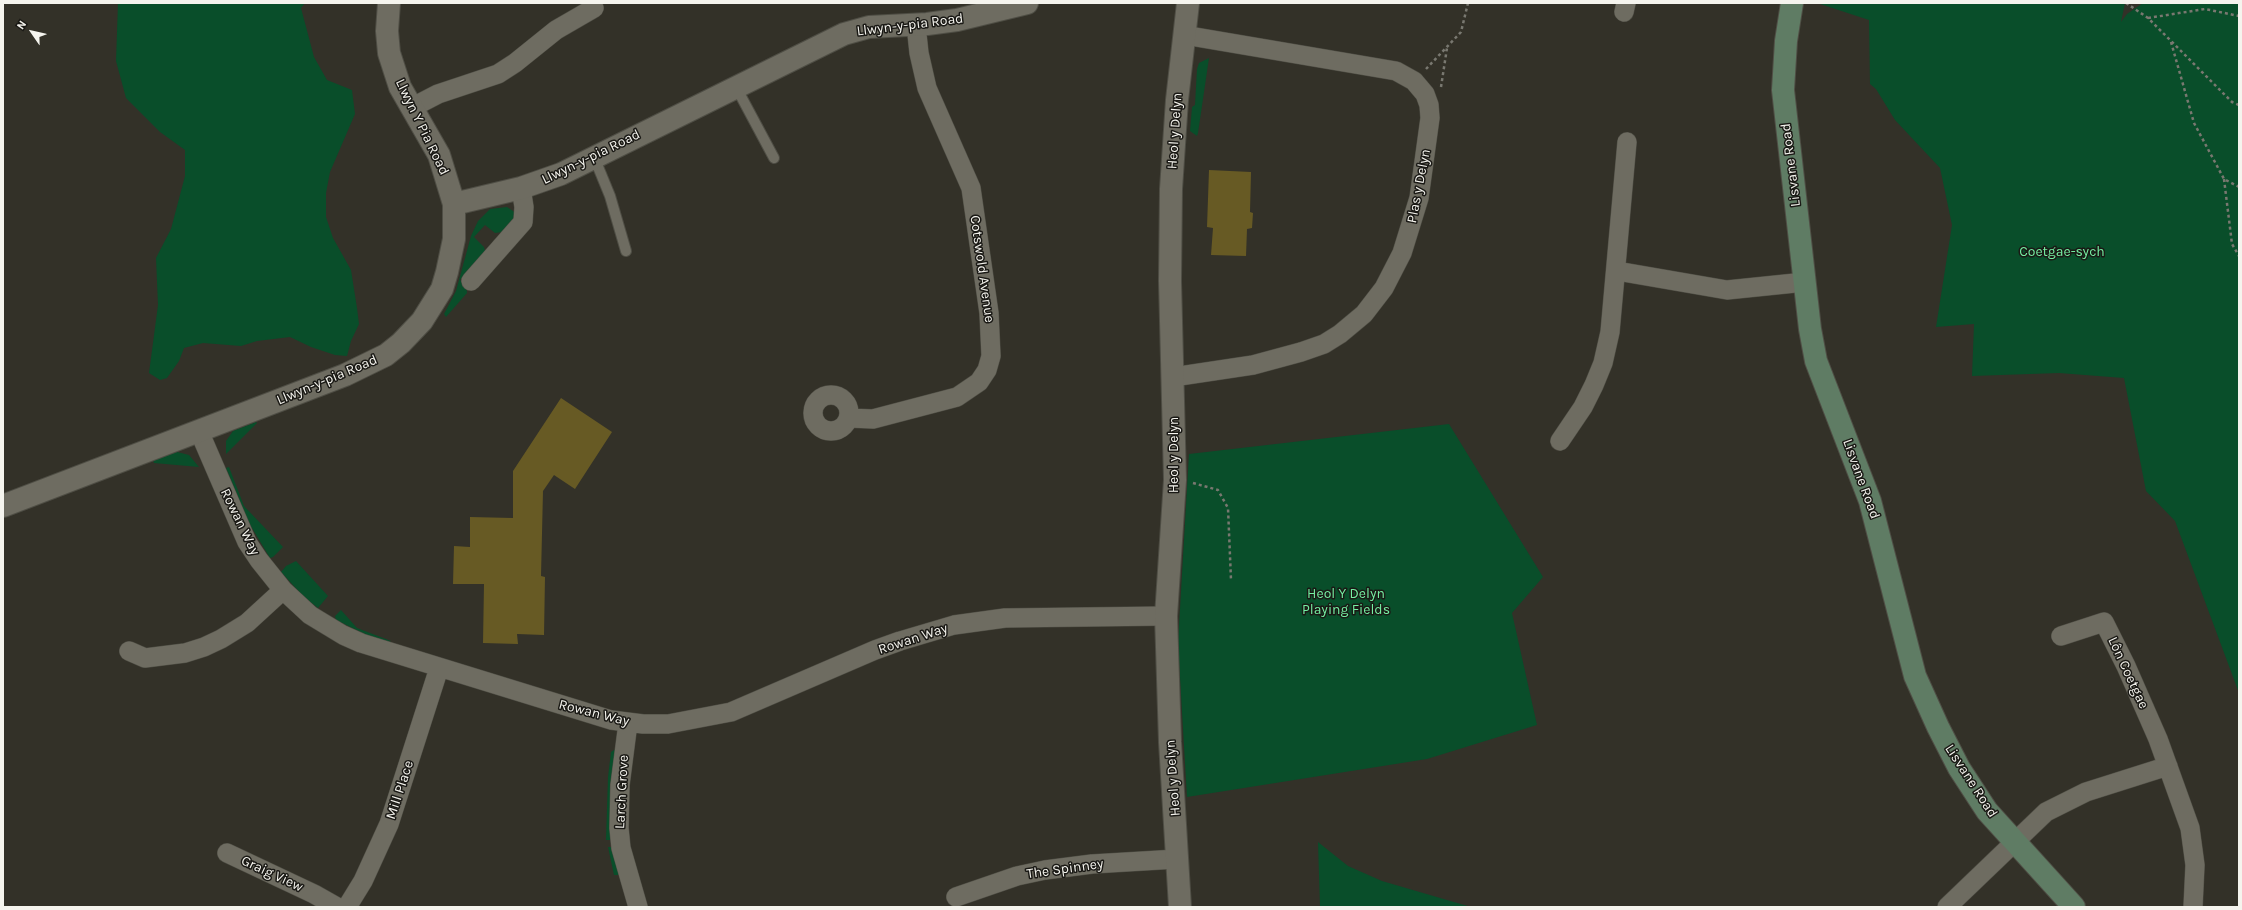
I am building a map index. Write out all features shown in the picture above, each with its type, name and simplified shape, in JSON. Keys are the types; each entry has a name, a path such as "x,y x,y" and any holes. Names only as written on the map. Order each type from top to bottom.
{"main road":[{"name":"Lisvane Road","path":"1792,3 1786,41 1783,90 1804,282 1816,361 1870,501 1915,676 1938,728 1959,768 1988,811 2074,907"}],"street":[{"name":"Llwyn Y Pia Road","path":"390,3 387,31 389,53 400,86 411,108 439,155 454,204"},
{"name":"Llwyn-y-pia Road","path":"3,506 345,375 386,355 402,343 422,321 442,289 454,239 454,204 521,188 561,174 844,34 869,27 916,25 957,20 1027,3"},
{"name":"Heol y Delyn","path":"1180,907 1169,721 1166,616 1175,480 1170,274 1171,189 1188,3"},
{"path":"411,108 438,94 498,74 515,63 556,30 594,8"},
{"name":"Cotswold Avenue","path":"849,418 862,420 873,419 957,396 979,382 987,370 991,356 989,313 971,188 927,88 919,54 916,25"},
{"name":"Plas y Delyn","path":"1173,376 1204,374 1253,365 1324,344 1351,326 1374,301 1387,283 1402,253 1419,198 1430,118 1429,105 1425,94 1414,81 1406,75 1387,68 1184,35"},
{"path":"1560,441 1583,407 1603,363 1610,332 1617,271 1627,142"},
{"path":"471,282 523,222 524,207 521,188"},
{"path":"1617,271 1727,290 1804,282"},
{"name":"Rowan Way","path":"199,431 247,542 283,590 310,614 343,635 361,643 592,715 628,722 668,724 706,719 731,712 875,650 914,636 954,626 981,621 1024,617 1166,616"},
{"path":"129,651 145,658 185,653 204,647 221,639 247,623 283,590"},
{"name":"Lôn Coetgae","path":"2061,636 2104,622 2147,711 2190,828 2195,865 2193,907"},
{"name":"Mill Place","path":"347,907 363,881 389,824 439,668"},
{"name":"Larch Grove","path":"628,722 620,785 619,828 621,848 638,907"},
{"path":"1947,907 2046,812 2086,792 2168,766"},
{"name":"Graig View","path":"228,854 314,894 337,907"},
{"name":"The Spinney","path":"956,897 1016,876 1045,870 1092,864 1178,859"}],"lane":[{"path":"736,87 774,158"},
{"path":"594,157 610,196 626,251"}],"path":[{"path":"1414,81 1461,32 1468,3"},
{"path":"2126,3 2148,18 2232,102 2239,105"},
{"path":"2148,18 2205,9 2239,16"},
{"path":"2171,42 2194,122 2224,179 2232,244 2239,256"},
{"path":"2224,179 2239,186"},
{"path":"1175,480 1218,490 1228,508 1231,580"}],"green space":[{"path":"118,3 305,3 301,8 314,57 327,80 352,90 355,114 330,172 326,193 326,217 333,238 351,270 357,308 359,324 351,341 347,356 335,355 311,347 290,337 257,341 241,346 203,343 184,348 179,361 167,378 160,380 149,373 158,305 156,258 171,229 185,176 185,150 160,132 126,98 116,61"},
{"name":"Coetgae-sych","path":"1817,3 2125,3 2121,22 2127,14 2143,3 2239,3 2239,693 2175,521 2146,491 2124,378 2059,373 1972,376 1974,324 1936,327 1952,225 1940,168 1895,120 1876,89 1870,84 1869,20"},
{"path":"1209,58 1197,136 1190,131 1192,107 1195,105 1197,69 1199,63"},
{"path":"507,207 516,213 515,217 502,232 495,233 485,225 474,237 484,247 485,251 460,280 466,285 467,293 446,317 444,314 456,291 471,236 478,221 490,209"},
{"path":"256,422 257,423 226,454 226,441 233,431"},
{"name":"Heol Y Delyn Playing Fields","path":"1449,424 1543,577 1512,613 1537,725 1427,759 1187,797 1178,643 1189,454"},
{"path":"177,452 189,455 199,467 154,463 153,460"},
{"path":"229,467 244,506 283,547 273,557 270,558 249,523 226,468"},
{"path":"296,561 328,596 318,608 304,597 281,572 286,566"},
{"path":"341,610 357,628 391,641 388,643 371,637 336,620 335,616"},
{"path":"617,748 611,840 606,840 608,777 611,752"},
{"path":"1318,842 1348,866 1382,881 1471,907 1320,907"},
{"path":"608,847 611,847 619,872 618,875 614,875"}],"building":[{"path":"1209,170 1251,172 1250,212 1253,213 1252,228 1247,229 1246,256 1211,255 1213,228 1207,227"},
{"path":"561,398 612,432 575,489 554,475 543,491 541,576 545,577 544,635 517,634 518,644 483,643 484,584 453,584 454,546 470,547 470,517 513,518 513,471"}]}
